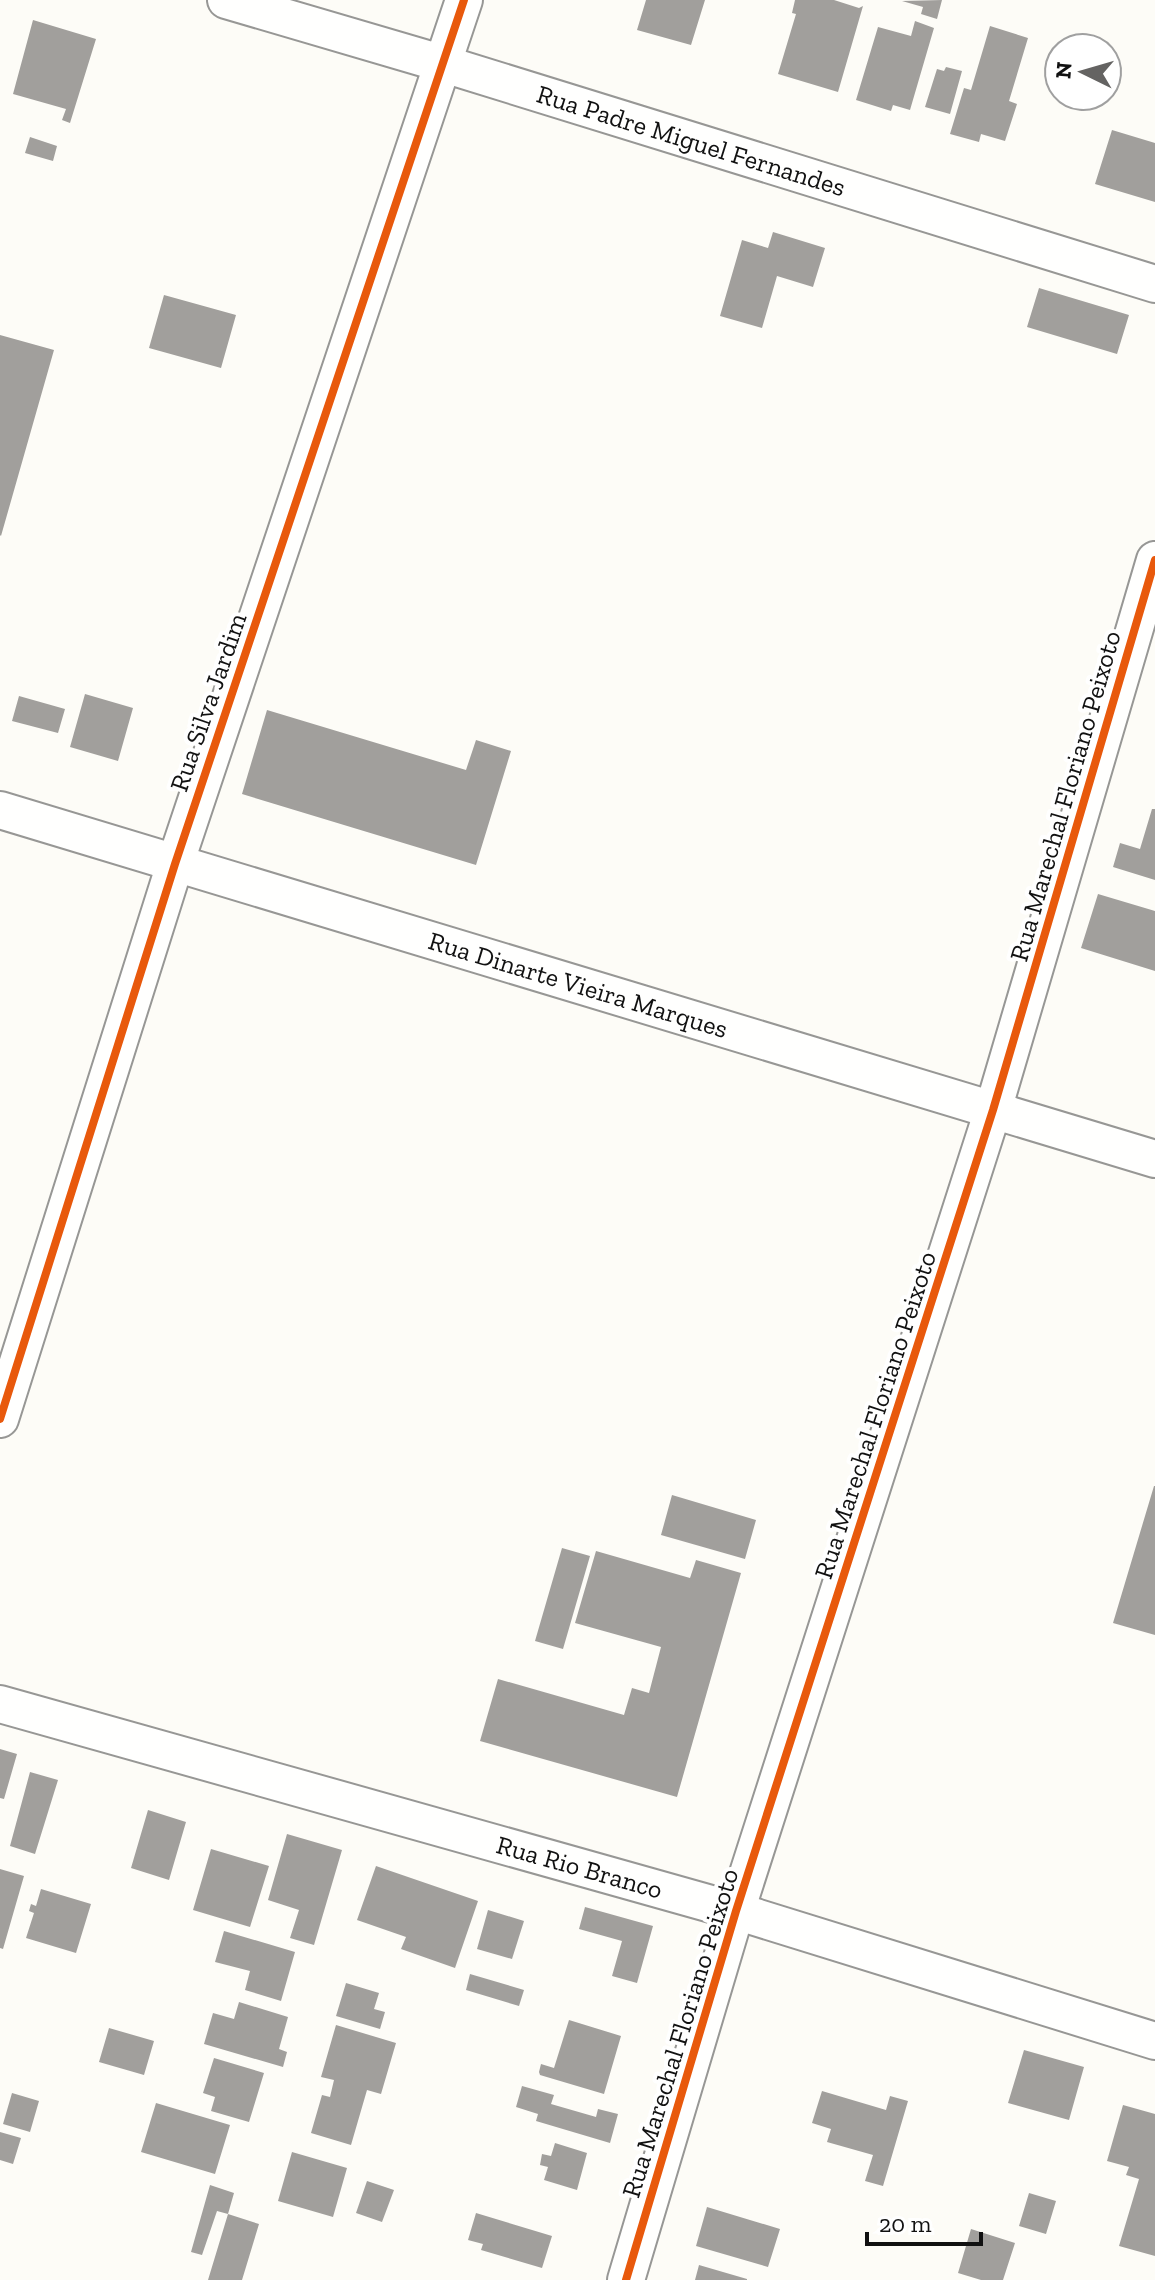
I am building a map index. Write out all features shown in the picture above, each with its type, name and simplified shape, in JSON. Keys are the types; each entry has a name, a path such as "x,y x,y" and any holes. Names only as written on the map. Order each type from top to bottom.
{"street":[{"name":"Rua Padre Miguel Fernandes","path":"226,0 444,64 1155,284"},
{"name":"Rua Silva Jardim","path":"0,1419 175,864 464,0"},
{"name":"Rua Marechal Floriano Peixoto","path":"626,2280 736,1911 993,1110 1155,560"},
{"name":"Rua Dinarte Vieira Marques","path":"0,810 1155,1159"},
{"name":"Rua Rio Branco","path":"0,1704 736,1911 1155,2041"}],"building":[{"path":"646,0 705,0 691,45 637,30"},
{"path":"795,0 834,0 859,8 863,6 838,92 778,74 796,14 792,13"},
{"path":"942,0 937,19 921,14 923,7 902,1"},
{"path":"33,20 96,39 70,123 62,120 66,109 13,94"},
{"path":"915,21 934,28 910,110 893,105 891,111 856,100 878,27 911,36"},
{"path":"990,26 1028,38 1009,101 1017,104 1005,141 981,134 979,142 950,134 964,88 971,90"},
{"path":"946,67 962,71 950,114 925,107 937,69 944,71"},
{"path":"1112,130 1155,143 1155,202 1095,184"},
{"path":"30,137 57,146 53,161 25,153"},
{"path":"773,232 825,248 813,287 777,276 762,328 720,316 742,240 768,248"},
{"path":"1039,288 1129,315 1117,354 1027,327"},
{"path":"164,295 236,315 221,368 149,348"},
{"path":"0,335 54,350 1,536 0,535"},
{"path":"85,694 133,708 118,761 70,747"},
{"path":"19,696 65,709 58,733 12,721"},
{"path":"267,710 466,770 476,740 511,751 476,865 242,794"},
{"path":"1152,809 1155,809 1155,880 1113,867 1120,843 1140,849"},
{"path":"1098,894 1155,911 1155,971 1081,948"},
{"path":"1155,1486 1155,1635 1113,1623"},
{"path":"672,1495 756,1520 745,1559 661,1535"},
{"path":"562,1548 590,1556 563,1649 535,1641"},
{"path":"596,1551 690,1578 696,1560 741,1573 677,1797 480,1741 498,1679 624,1715 632,1688 649,1693 661,1647 575,1623"},
{"path":"0,1749 17,1754 4,1799 0,1798"},
{"path":"30,1772 58,1780 35,1854 10,1846"},
{"path":"148,1810 186,1822 169,1880 131,1868"},
{"path":"287,1834 342,1850 314,1945 290,1938 299,1910 268,1900"},
{"path":"211,1849 269,1866 250,1927 193,1910"},
{"path":"376,1866 478,1901 455,1968 401,1949 406,1937 357,1920"},
{"path":"0,1869 24,1876 3,1949 0,1948"},
{"path":"41,1889 91,1904 76,1953 26,1938 34,1913 29,1911 31,1904 36,1906"},
{"path":"585,1907 653,1926 637,1983 612,1976 622,1941 579,1929"},
{"path":"488,1910 524,1921 512,1959 477,1949"},
{"path":"224,1931 295,1952 281,2001 245,1990 250,1971 215,1962"},
{"path":"470,1974 524,1990 519,2006 466,1990"},
{"path":"346,1983 379,1993 374,2009 385,2012 380,2029 336,2016"},
{"path":"239,2002 288,2017 279,2049 287,2052 283,2067 204,2044 213,2013 234,2019"},
{"path":"569,2020 621,2036 604,2094 540,2075 541,2064 554,2068"},
{"path":"336,2025 396,2043 381,2094 367,2090 351,2145 311,2133 322,2095 330,2097 334,2080 321,2077"},
{"path":"109,2028 154,2041 144,2075 99,2062"},
{"path":"1024,2050 1084,2067 1069,2120 1008,2103"},
{"path":"214,2058 264,2073 249,2122 211,2111 215,2097 203,2093"},
{"path":"522,2086 554,2095 551,2104 596,2117 598,2109 618,2114 610,2143 536,2121 538,2114 516,2107"},
{"path":"822,2091 886,2110 890,2096 908,2101 883,2186 865,2181 873,2155 827,2142 831,2129 812,2123"},
{"path":"12,2093 39,2101 30,2132 3,2124"},
{"path":"156,2103 230,2125 215,2174 141,2152"},
{"path":"1123,2105 1155,2114 1155,2256 1119,2246 1139,2179 1126,2175 1129,2167 1107,2161"},
{"path":"0,2132 21,2138 13,2164 0,2160"},
{"path":"555,2143 587,2153 577,2190 544,2180 548,2167 540,2165 542,2154 551,2156"},
{"path":"292,2152 347,2168 333,2217 278,2201"},
{"path":"367,2181 394,2190 382,2222 356,2213"},
{"path":"210,2185 234,2193 228,2214 217,2211 202,2255 191,2252"},
{"path":"1029,2193 1056,2201 1046,2234 1019,2226"},
{"path":"707,2207 780,2229 768,2267 696,2246"},
{"path":"476,2213 552,2236 542,2268 481,2250 483,2244 468,2240"},
{"path":"228,2214 259,2224 242,2280 208,2280"},
{"path":"971,2229 1015,2243 1003,2280 981,2280 958,2273"},
{"path":"699,2265 747,2279 747,2280 695,2280"}],"cycle path":[{"path":"0,1419 175,864 464,0"},
{"path":"626,2280 736,1911 993,1110 1155,560"}]}
